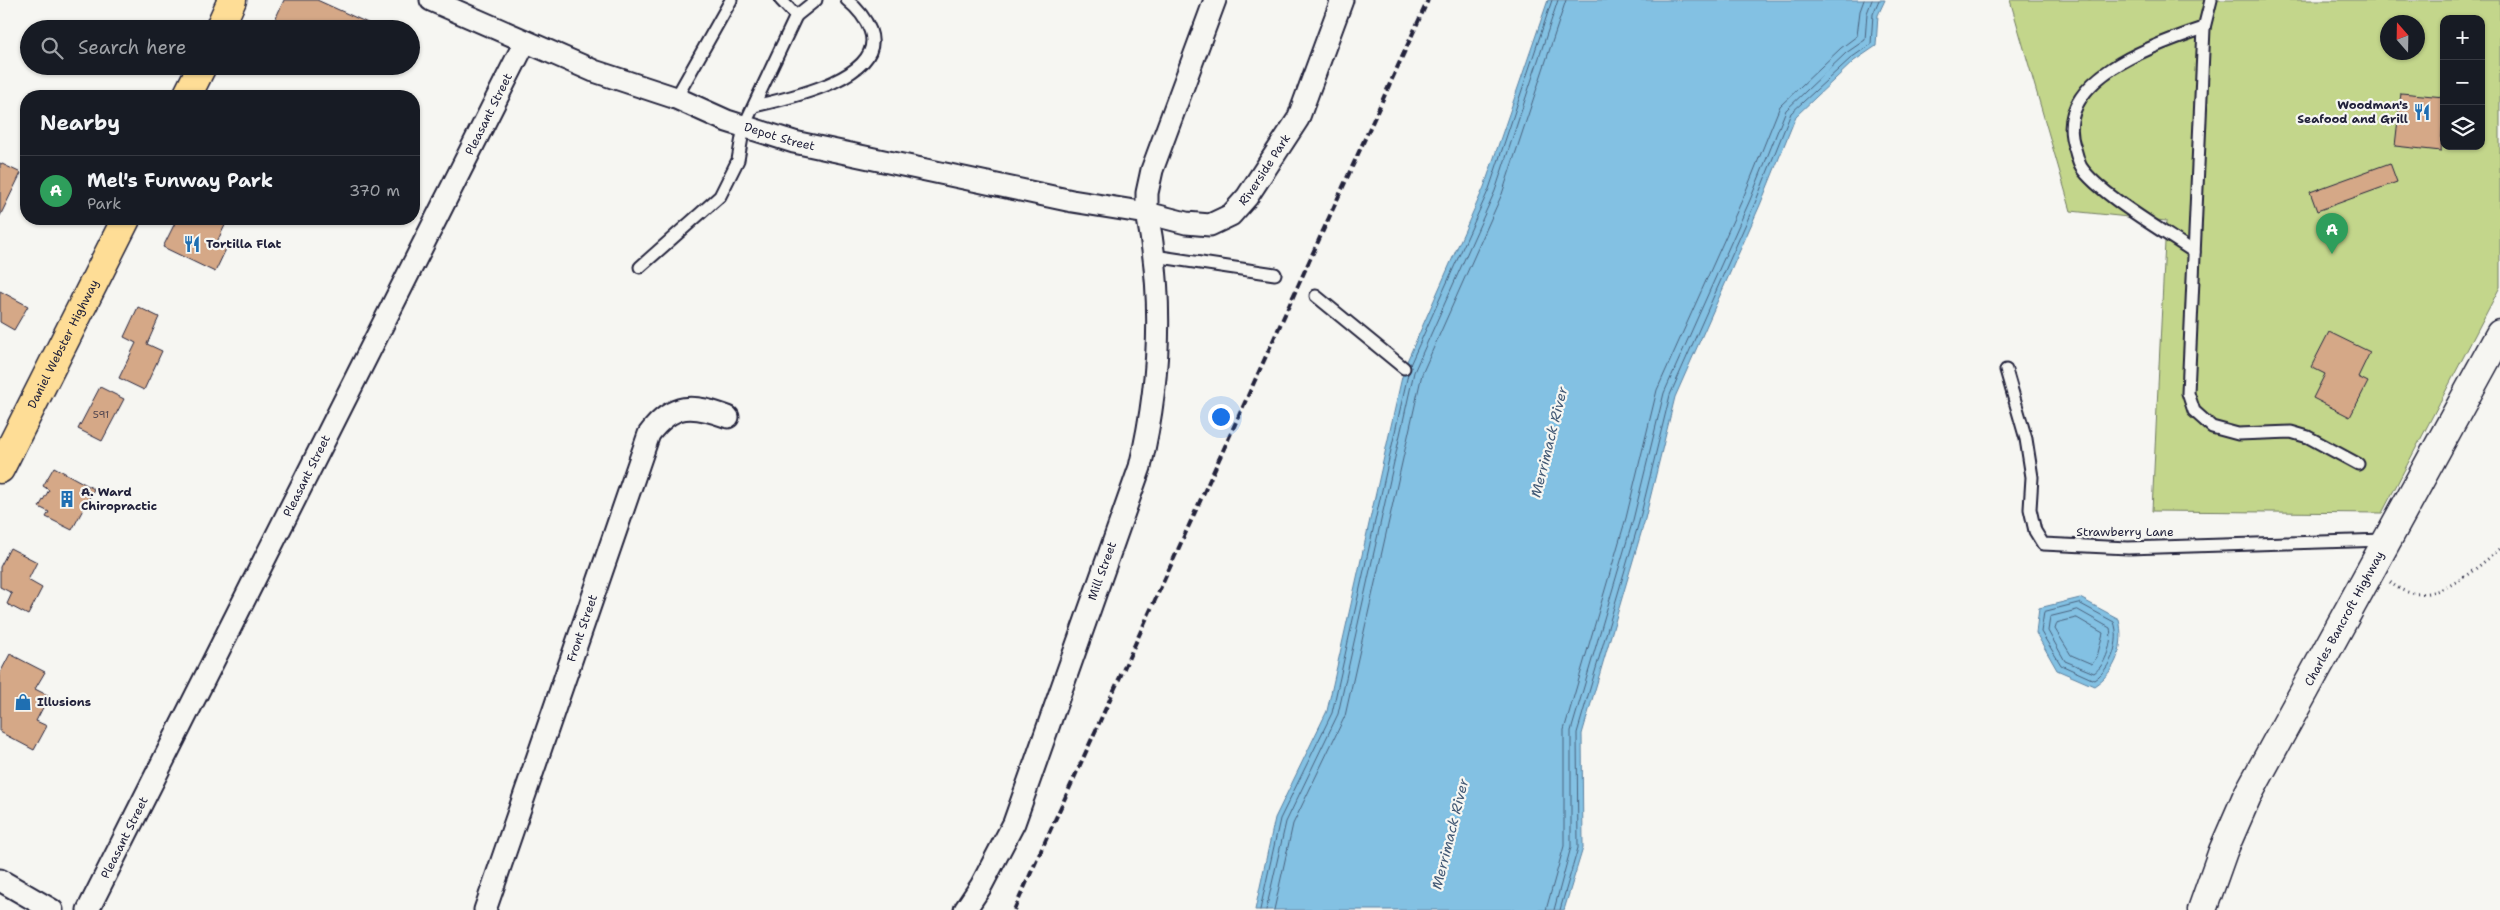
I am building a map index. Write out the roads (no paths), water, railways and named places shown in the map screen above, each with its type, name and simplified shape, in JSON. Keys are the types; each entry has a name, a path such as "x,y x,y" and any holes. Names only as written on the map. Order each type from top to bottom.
{"main road":[{"path":"223,20 232,0"},
{"path":"190,90 198,75"},
{"name":"Daniel Webster Highway","path":"0,469 123,225"},
{"name":"Charles Bancroft Highway","path":"2202,910 2247,796 2500,334"}],"street":[{"name":"Depot Street","path":"431,0 594,71 676,98 726,121 794,142 1072,201 1147,213"},
{"path":"1147,213 1147,193 1152,170 1215,0"},
{"name":"Riverside Park","path":"1147,213 1186,223 1210,225 1231,215 1246,197 1298,119 1342,0"},
{"name":"Pleasant Street","path":"88,910 525,42"},
{"name":"Mill Street","path":"965,910 981,886 1014,823 1140,467 1151,422 1157,375 1158,328 1154,256 1147,213"},
{"name":"Front Street","path":"484,910 649,434 659,421 675,410 693,406 728,417"},
{"path":"0,880 52,910"}],"lane":[{"path":"676,98 731,0"},
{"path":"781,0 796,16"},
{"path":"640,267 720,196 738,160 744,126 796,16 816,0"},
{"path":"754,106 789,98 852,73 870,56 873,39 866,21 858,8 847,0"},
{"path":"2212,0 2204,28 2188,393 2194,411 2212,427 2238,434 2291,432 2308,437 2358,464"},
{"path":"2194,252 2101,188 2081,167 2071,138 2072,111 2084,91 2112,68 2167,40 2204,28"},
{"path":"1154,256 1275,274"},
{"path":"1316,296 1404,368"},
{"name":"Strawberry Lane","path":"2006,370 2026,439 2032,477 2030,509 2035,530 2043,544 2128,548 2386,540"}],"water":[{"name":"Merrimack River","path":"1548,0 1885,0 1878,15 1876,46 1854,61 1796,116 1760,205 1675,397 1644,523 1582,734 1583,848 1564,910 1255,910 1275,818 1327,711 1404,368 1484,187"},
{"path":"2080,598 2119,619 2121,629 2120,648 2114,665 2102,680 2094,686 2057,670 2036,633 2039,608"}],"railway":[{"path":"1014,910 1428,0"}],"place":[{"name":"Woodman's Seafood and Grill","path":"2422,112"},
{"name":"Tortilla Flat","path":"192,244"},
{"name":"Mel's Funway Park","path":"2332,254"},
{"name":"A. Ward Chiropractic","path":"67,499"},
{"name":"Illusions","path":"23,702"}]}
